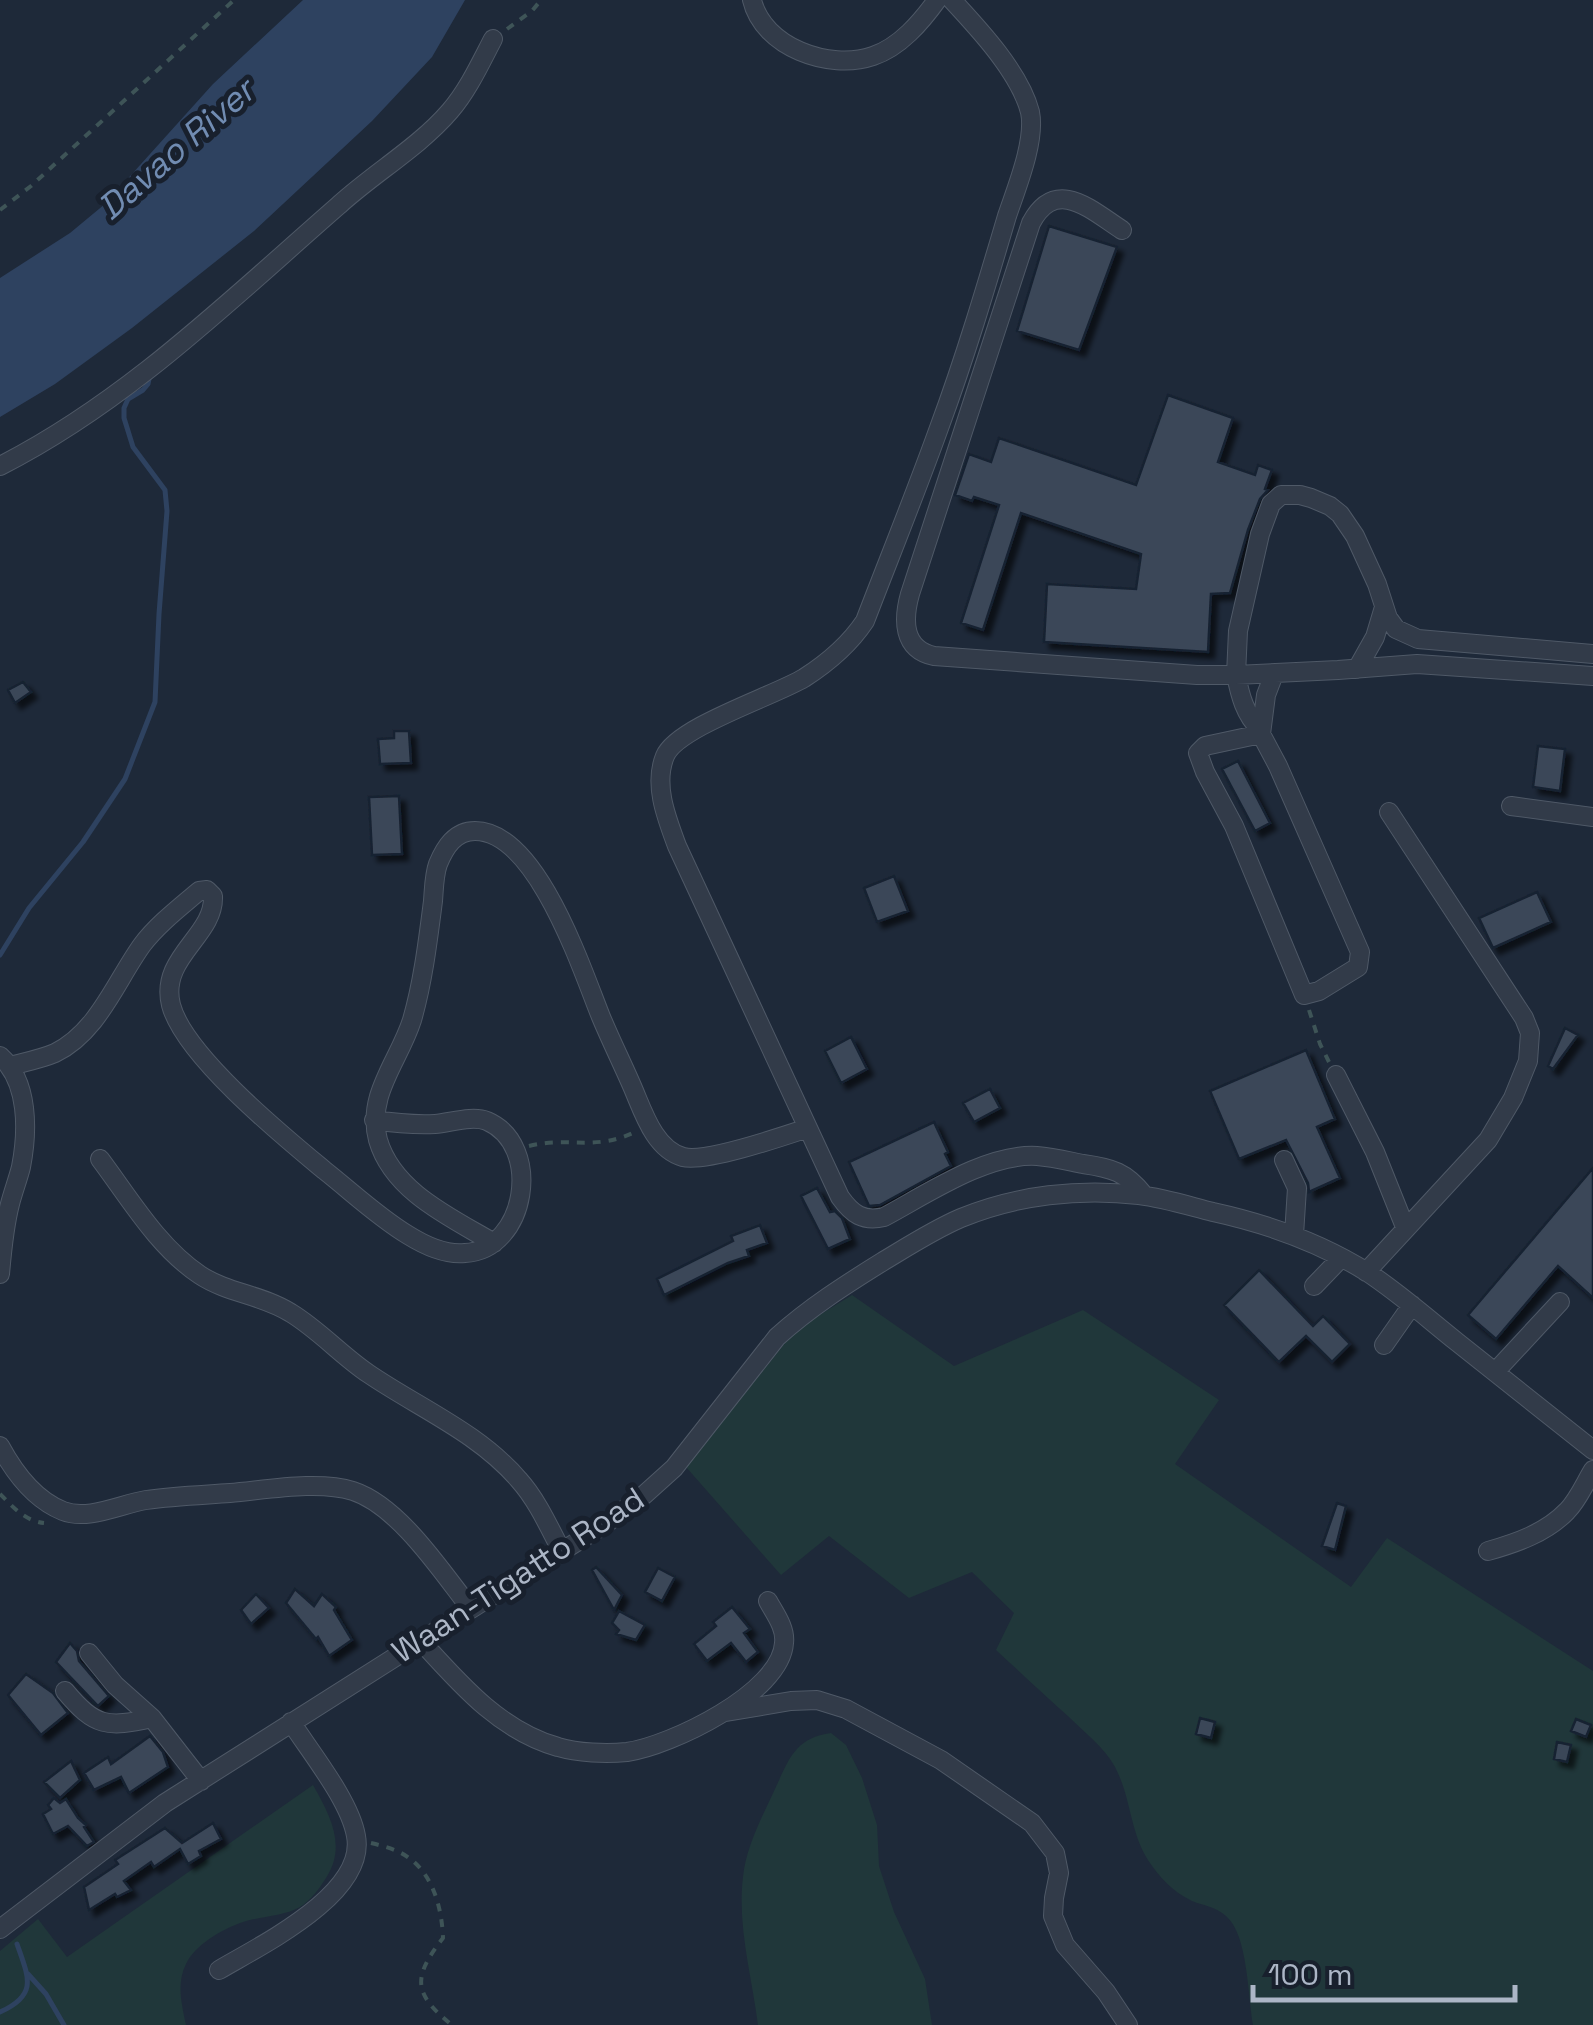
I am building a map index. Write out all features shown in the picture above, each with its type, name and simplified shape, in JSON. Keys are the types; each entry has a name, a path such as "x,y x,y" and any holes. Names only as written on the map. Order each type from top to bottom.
{"street":[{"path":"752,0 765,29 786,45 820,58 852,60 875,56 901,40 937,0"},
{"path":"952,0 999,54 1030,112 1031,130 996,255 940,425 865,621 852,640 800,680 676,742 665,755 661,776 666,817 849,1210 872,1220 884,1217 989,1164 1036,1156 1122,1173 1144,1195"},
{"path":"0,466 80,420 140,376 214,317 367,180 427,134 471,82 492,39"},
{"path":"1122,230 1071,199 1061,198 1038,210 1031,223 905,610 908,638 916,648 934,656 1196,675 1416,664 1593,676"},
{"path":"1260,731 1205,746 1198,753 1234,826 1304,995 1358,967 1360,952 1278,766 1260,731 1250,720 1236,674 1238,631 1260,534 1271,504 1281,495 1291,494 1311,498 1340,514 1355,536 1396,628 1418,639 1593,654"},
{"path":"1357,669 1375,637 1384,607"},
{"path":"1416,664 1418,639"},
{"path":"1260,731 1274,674"},
{"path":"1512,806 1593,817"},
{"path":"1366,1272 1488,1140 1513,1098 1530,1048 1524,1018 1389,812"},
{"path":"494,1243 406,1186 386,1160 374,1120 378,1098 412,1019 436,868 447,845 460,834 486,832 505,842 544,886 650,1124 670,1151 690,1159 808,1128"},
{"path":"0,1274 9,1206 25,1136 24,1106 5,1061 54,1054 80,1035 109,999 142,945 198,891 207,890 213,896 213,907 177,962 170,984 172,1005 183,1030 206,1060 293,1143 377,1214 410,1236 439,1250 463,1254 494,1243 520,1202 521,1172 515,1150 500,1128 482,1119 436,1124 374,1120"},
{"path":"1336,1075 1375,1152 1405,1228"},
{"path":"100,1159 174,1254 202,1276 291,1312 364,1371 500,1460 520,1480 562,1552"},
{"path":"1284,1160 1297,1188 1294,1235"},
{"name":"Waan-Tigatto Road","path":"0,1930 154,1811 618,1514 674,1468 795,1320 898,1252 962,1218 1032,1198 1078,1193 1144,1195 1294,1235 1366,1272 1412,1305 1593,1450"},
{"path":"1314,1286 1341,1258"},
{"path":"1495,1372 1560,1302"},
{"path":"1384,1345 1412,1305"},
{"path":"0,1446 8,1462 36,1494 63,1511 77,1514 192,1496 326,1486 354,1491 404,1526 472,1609"},
{"path":"1488,1550 1530,1537 1560,1518 1570,1509 1593,1470"},
{"path":"420,1640 463,1688 522,1733 558,1748 625,1752 653,1746 700,1726 726,1712 770,1674 782,1655 785,1640 768,1601"},
{"path":"89,1653 115,1685 152,1718 201,1781"},
{"path":"65,1690 88,1716 103,1722 119,1724 152,1718"},
{"path":"726,1712 817,1700 846,1709 941,1760 1032,1823 1055,1853 1059,1873 1054,1916 1065,1945 1106,1992 1128,2025"},
{"path":"220,1970 328,1900 353,1866 357,1838 346,1806 291,1722"}],"path":[{"path":"0,210 234,0"},
{"path":"492,39 542,0"},
{"path":"1304,995 1320,1044 1336,1075"},
{"path":"515,1150 547,1142 598,1144 618,1140 650,1124"},
{"path":"357,1838 409,1857 427,1877 442,1916 443,1938 422,1972 420,1986 429,2004 452,2025"}],"green space":[{"path":"852,1295 954,1366 1083,1310 1219,1400 1175,1464 1351,1587 1387,1538 1593,1671 1593,2025 1253,2025 1243,1951 1233,1925 1218,1910 1179,1893 1152,1866 1142,1849 1111,1760 996,1650 1014,1613 972,1572 909,1598 829,1536 781,1575 686,1467 785,1343 805,1324"},
{"path":"831,1733 846,1745 862,1778 877,1825 879,1866 894,1912 925,1979 932,2025 758,2025 742,1914 747,1855 789,1759 809,1740"},
{"path":"313,1785 330,1819 336,1842 326,1878 300,1907 233,1926 196,1951 181,1979 186,2025 0,2025 0,1951 38,1919 67,1957"}],"water":[{"name":"Davao River","path":"303,0 465,0 432,57 372,121 254,231 132,328 55,384 0,417 0,278 70,233 105,204 213,84"}],"building":[{"path":"1049,226 1117,247 1079,350 1017,331"},
{"path":"1168,395 1233,418 1218,462 1255,475 1258,465 1272,470 1265,489 1268,490 1260,499 1248,530 1230,593 1211,594 1208,652 1044,642 1047,584 1136,589 1141,554 1021,513 983,630 961,623 999,505 955,495 969,454 991,462 999,438 1136,485"},
{"path":"23,682 31,692 15,703 8,690"},
{"path":"394,731 409,731 411,763 380,764 378,739 394,738"},
{"path":"1538,746 1565,749 1560,791 1533,787"},
{"path":"1238,761 1270,823 1255,831 1222,769"},
{"path":"399,796 402,854 372,855 369,797"},
{"path":"894,876 908,911 877,922 864,888"},
{"path":"1537,892 1551,922 1493,948 1479,918"},
{"path":"1565,1028 1578,1035 1553,1069 1548,1066"},
{"path":"851,1037 867,1069 841,1083 825,1051"},
{"path":"1306,1050 1335,1119 1317,1127 1340,1178 1309,1192 1286,1140 1239,1159 1210,1091"},
{"path":"990,1089 1000,1108 974,1122 963,1103"},
{"path":"934,1122 951,1166 880,1205 869,1206 849,1162"},
{"path":"1593,1168 1593,1298 1558,1266 1496,1339 1468,1315"},
{"path":"817,1188 830,1212 835,1211 842,1218 850,1239 828,1249 801,1196"},
{"path":"760,1225 767,1243 747,1250 749,1256 664,1295 657,1279 733,1241 731,1236"},
{"path":"1259,1270 1313,1326 1323,1316 1350,1344 1332,1362 1306,1336 1279,1362 1224,1305"},
{"path":"1337,1503 1346,1506 1335,1550 1322,1546"},
{"path":"596,1567 622,1595 614,1610 592,1570"},
{"path":"658,1568 675,1577 662,1601 645,1592"},
{"path":"295,1589 314,1606 322,1594 336,1607 334,1610 352,1640 329,1656 318,1637 286,1603"},
{"path":"256,1594 269,1608 251,1624 241,1610"},
{"path":"732,1607 750,1629 744,1633 758,1652 746,1662 731,1643 707,1661 694,1644"},
{"path":"619,1611 645,1625 636,1640 616,1634 619,1630 612,1623"},
{"path":"70,1643 79,1661 109,1696 98,1706 56,1662"},
{"path":"26,1674 53,1693 68,1713 41,1735 8,1695"},
{"path":"1200,1718 1215,1722 1211,1738 1196,1734"},
{"path":"1576,1719 1591,1725 1586,1737 1571,1731"},
{"path":"150,1736 163,1752 168,1767 129,1793 121,1777 94,1790 84,1773 108,1757 111,1764"},
{"path":"1557,1742 1571,1745 1567,1762 1554,1759"},
{"path":"71,1761 80,1780 60,1798 44,1782"},
{"path":"54,1798 60,1803 66,1799 94,1842 87,1846 68,1826 53,1834 43,1814 51,1809 48,1805"},
{"path":"213,1823 221,1839 199,1851 201,1856 188,1864 180,1849 154,1867 151,1862 124,1881 131,1890 117,1897 115,1894 89,1910 84,1887 118,1864 115,1860 165,1828 182,1843"}],"waterway":[{"path":"0,955 29,908 83,842 125,779 155,702 165,490 133,447 124,418 128,399 143,390 150,374"},
{"path":"0,2012 25,1992 27,1976 17,1944"},
{"path":"28,1974 46,1994 64,2025"}]}
